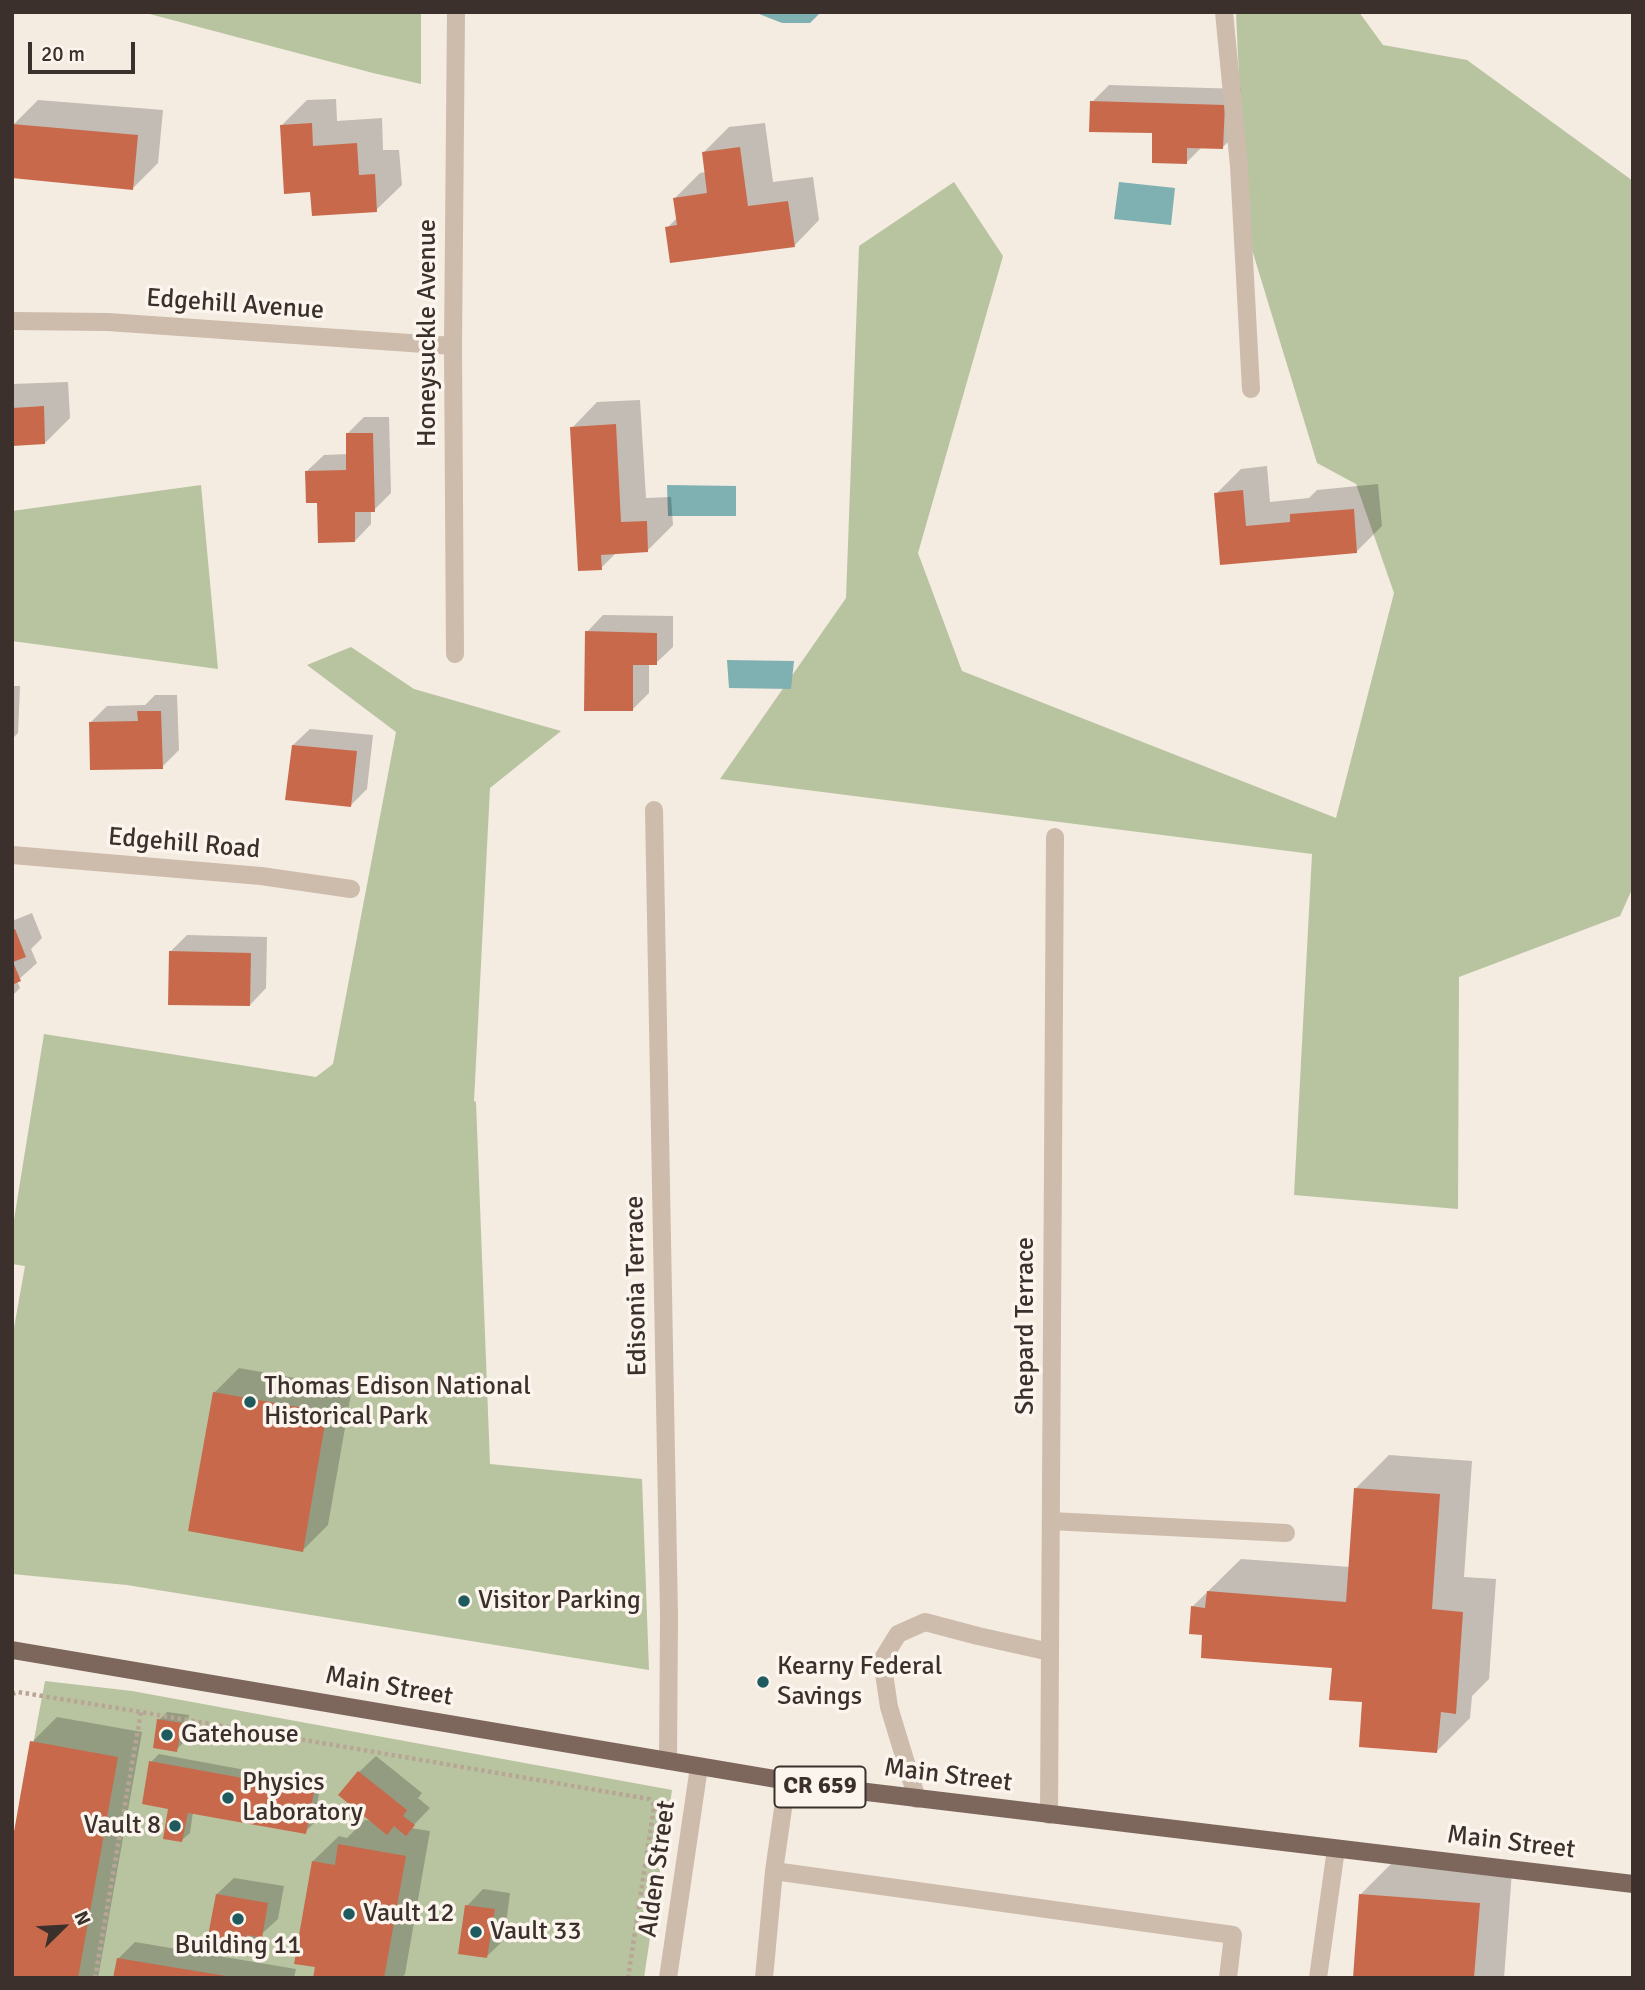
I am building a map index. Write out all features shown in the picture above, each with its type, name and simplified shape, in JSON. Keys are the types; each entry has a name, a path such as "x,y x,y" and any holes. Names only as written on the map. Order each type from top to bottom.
{"main road":[{"name":"Main Street","path":"12,1650 787,1782 1633,1884"}],"street":[{"name":"Honeysuckle Avenue","path":"455,654 453,346 456,12"},
{"path":"1224,12 1239,166 1251,389"},
{"name":"Edgehill Avenue","path":"12,321 108,322 453,346"},
{"name":"Edisonia Terrace","path":"654,810 669,1616 668,1761"},
{"name":"Shepard Terrace","path":"1049,1815 1055,837"},
{"name":"Edgehill Road","path":"12,855 261,876 351,889"},
{"path":"1051,1521 1286,1533"},
{"path":"917,1799 889,1707 882,1660 898,1634 925,1622 1050,1652"},
{"name":"Alden Street","path":"668,1978 699,1767"},
{"path":"764,1978 774,1871 787,1782"},
{"path":"1318,1978 1336,1849"},
{"path":"774,1871 1233,1935 1228,1978"}],"path":[{"path":"12,1694 18,1692 141,1712 649,1799 654,1805 628,1978"},
{"path":"95,1978 141,1712"}],"green space":[{"path":"142,12 421,12 421,84 373,73"},
{"path":"1236,12 1359,12 1383,45 1467,60 1633,181 1633,887 1620,916 1459,977 1458,1209 1294,1195 1312,854 720,779 846,598 859,246 954,182 1003,256 918,553 962,671 1336,818 1394,593 1356,484 1317,463 1246,230"},
{"path":"201,485 218,669 12,641 12,511"},
{"name":"Thomas Edison National Historical Park","path":"351,647 414,689 561,731 490,788 474,1101 490,1464 642,1479 649,1670 127,1585 12,1574 12,1339 25,1266 12,1264 12,1232 44,1034 316,1077 333,1064 396,732 307,665"},
{"path":"45,1681 132,1691 672,1790 644,1978 12,1978 12,1857"}],"water":[{"path":"754,12 821,12 810,23 782,23"},
{"path":"1119,182 1175,188 1171,225 1114,219"},
{"path":"667,485 736,486 736,516 668,516"},
{"path":"727,660 794,661 791,689 729,688"}],"building":[{"path":"1090,101 1225,105 1223,149 1187,148 1187,164 1152,163 1152,133 1089,132"},
{"path":"312,123 313,146 357,143 359,175 375,174 377,212 312,216 310,192 284,194 280,125"},
{"path":"12,124 138,135 133,190 12,178"},
{"path":"740,147 748,206 788,201 795,247 670,263 665,227 677,225 673,198 707,193 702,152"},
{"path":"44,406 45,444 12,446 12,408"},
{"path":"616,424 621,522 647,521 648,552 601,555 602,570 578,571 570,427"},
{"path":"346,433 373,433 375,512 355,512 355,542 318,543 317,503 306,503 305,471 346,470"},
{"path":"1243,490 1246,526 1290,522 1290,514 1354,509 1357,553 1220,565 1214,493"},
{"path":"585,631 657,633 657,665 633,665 633,711 584,711"},
{"path":"137,711 161,711 163,769 90,770 89,722 138,721"},
{"path":"292,745 357,751 351,807 285,800"},
{"path":"15,929 26,957 13,962 21,981 12,985 12,930"},
{"path":"169,951 251,953 250,1006 168,1005"},
{"path":"213,1392 327,1412 303,1552 188,1531"},
{"path":"1354,1488 1440,1494 1432,1609 1463,1612 1456,1714 1441,1712 1437,1753 1359,1747 1362,1702 1329,1700 1332,1668 1201,1658 1202,1635 1189,1634 1191,1606 1205,1608 1207,1591 1346,1602"},
{"name":"Gatehouse","path":"157,1719 182,1723 177,1752 153,1748"},
{"path":"30,1741 118,1757 78,1978 12,1978 12,1843"},
{"name":"Physics Laboratory","path":"149,1761 314,1791 306,1834 188,1813 182,1842 163,1839 168,1809 142,1804"},
{"path":"358,1771 407,1810 403,1816 415,1825 406,1836 394,1826 387,1835 338,1795"},
{"name":"Vault 12","path":"338,1844 406,1856 384,1978 313,1978 315,1967 294,1964 312,1861 335,1865"},
{"name":"Building 11","path":"216,1894 268,1903 262,1938 247,1935 244,1953 206,1946"},
{"path":"1359,1894 1480,1903 1474,1978 1353,1978"},
{"name":"Vault 33","path":"465,1905 495,1909 487,1958 458,1954"},
{"path":"117,1958 226,1976 226,1978 113,1978"}],"place":[{"name":"Thomas Edison National Historical Park","path":"250,1402"},
{"name":"Visitor Parking","path":"464,1601"},
{"name":"Kearny Federal Savings","path":"763,1682"},
{"name":"Gatehouse","path":"167,1735"},
{"name":"Physics Laboratory","path":"228,1798"},
{"name":"Vault 8","path":"175,1826"},
{"name":"Vault 12","path":"349,1914"},
{"name":"Building 11","path":"238,1919"},
{"name":"Vault 33","path":"476,1932"}]}
